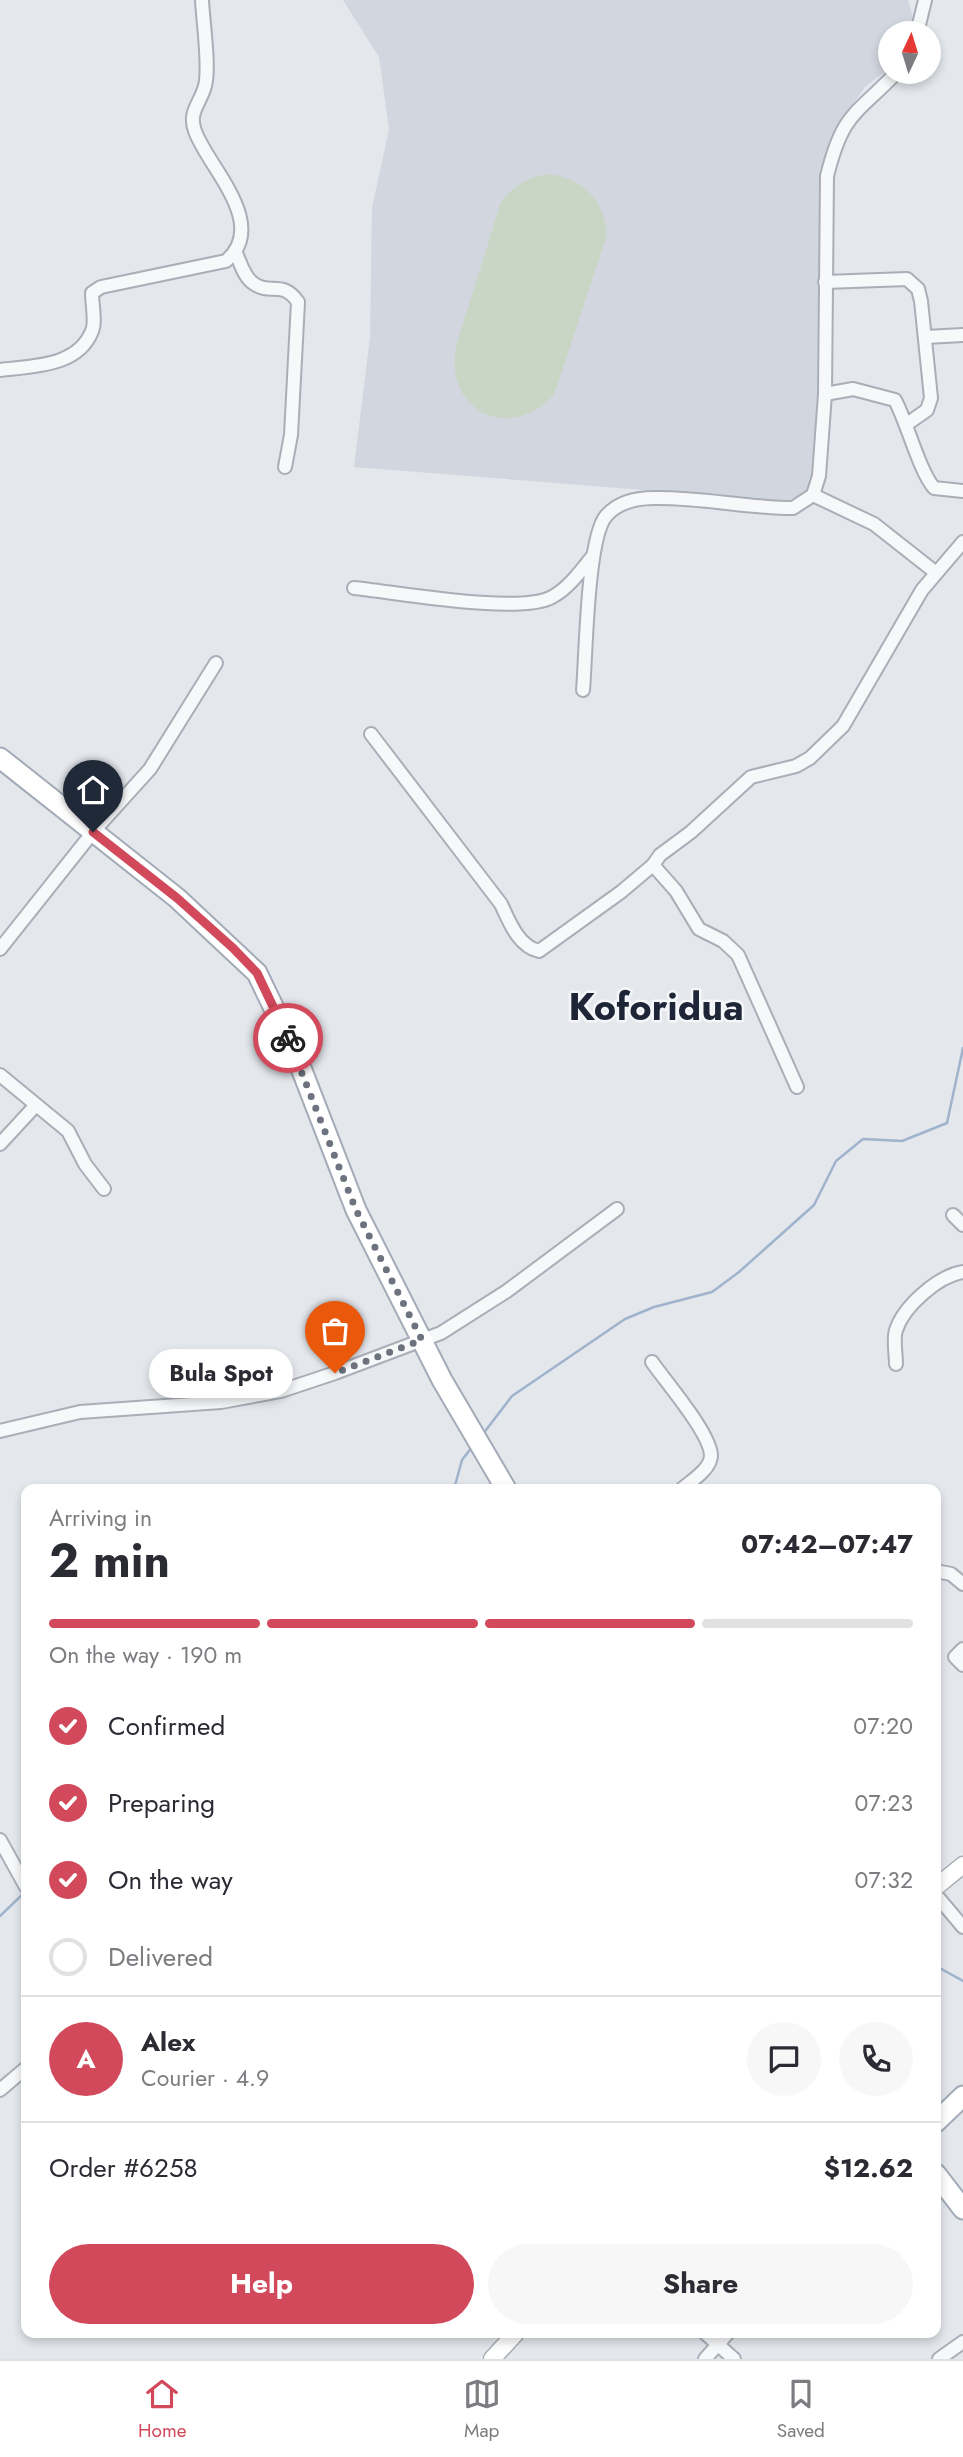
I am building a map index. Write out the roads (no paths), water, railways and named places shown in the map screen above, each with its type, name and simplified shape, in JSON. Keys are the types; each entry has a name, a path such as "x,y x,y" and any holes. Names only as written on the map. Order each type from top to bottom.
{"main road":[{"path":"0,758 177,898 257,973 294,1050 356,1210 422,1340 503,1484"},
{"path":"941,2117 963,2096"},
{"path":"941,2180 963,2209"},
{"path":"941,2191 963,2220"}],"street":[{"path":"0,370 57,363 80,347 93,331 92,293 101,287 226,261 236,253 240,237 231,190 198,139 191,119 205,85 202,0"},
{"path":"920,21 925,0"},
{"path":"583,691 593,556 604,518 631,500 655,498 793,508 813,495 819,476 825,394 827,176 835,143 849,116 884,84"},
{"path":"236,253 250,282 261,288 281,288 291,292 298,302 291,435 285,467"},
{"path":"825,282 907,279 918,289 926,337 930,405 907,424"},
{"path":"926,337 963,335"},
{"path":"825,394 853,389 895,400 907,424 925,477 934,488 963,491"},
{"path":"813,495 874,524 935,572"},
{"path":"371,734 501,904 512,927 529,948 539,951 549,946 582,917 621,892 751,777 796,766 810,758 843,726 935,572 963,542"},
{"path":"354,588 500,604 540,602 565,588 593,556"},
{"path":"0,949 93,832 150,769 216,663"},
{"path":"653,865 676,891 699,929 723,941 737,955 797,1087"},
{"path":"0,1075 68,1131 85,1164 104,1189"},
{"path":"0,1144 36,1105"},
{"path":"0,1431 80,1412 221,1402 281,1391 441,1333 507,1291 617,1209"},
{"path":"953,1216 963,1225"},
{"path":"896,1364 895,1331 909,1307 930,1289 963,1272"},
{"path":"652,1363 706,1439 710,1456 708,1465 687,1484"},
{"path":"941,1572 951,1574 963,1584"},
{"path":"963,1649 955,1657 963,1665"},
{"path":"0,1840 21,1878"},
{"path":"0,1873 14,1866"},
{"path":"941,1883 963,1866"},
{"path":"941,1901 963,1927"},
{"path":"0,2090 21,2072"},
{"path":"492,2359 511,2338"},
{"path":"711,2338 734,2359"},
{"path":"705,2359 723,2338"},
{"path":"939,2359 963,2342"}],"waterway":[{"path":"483,1434 512,1396 625,1319 654,1307 712,1292 739,1272 814,1205 836,1161 863,1139 902,1141 947,1123 963,1048"},
{"path":"455,1484 462,1460 472,1447"},
{"path":"0,1916 21,1896"},
{"path":"941,1969 963,1981"}],"place":[{"name":"Bula Spot","path":"335,1373"}],"district":[{"name":"Koforidua","path":"656,1006"}]}
